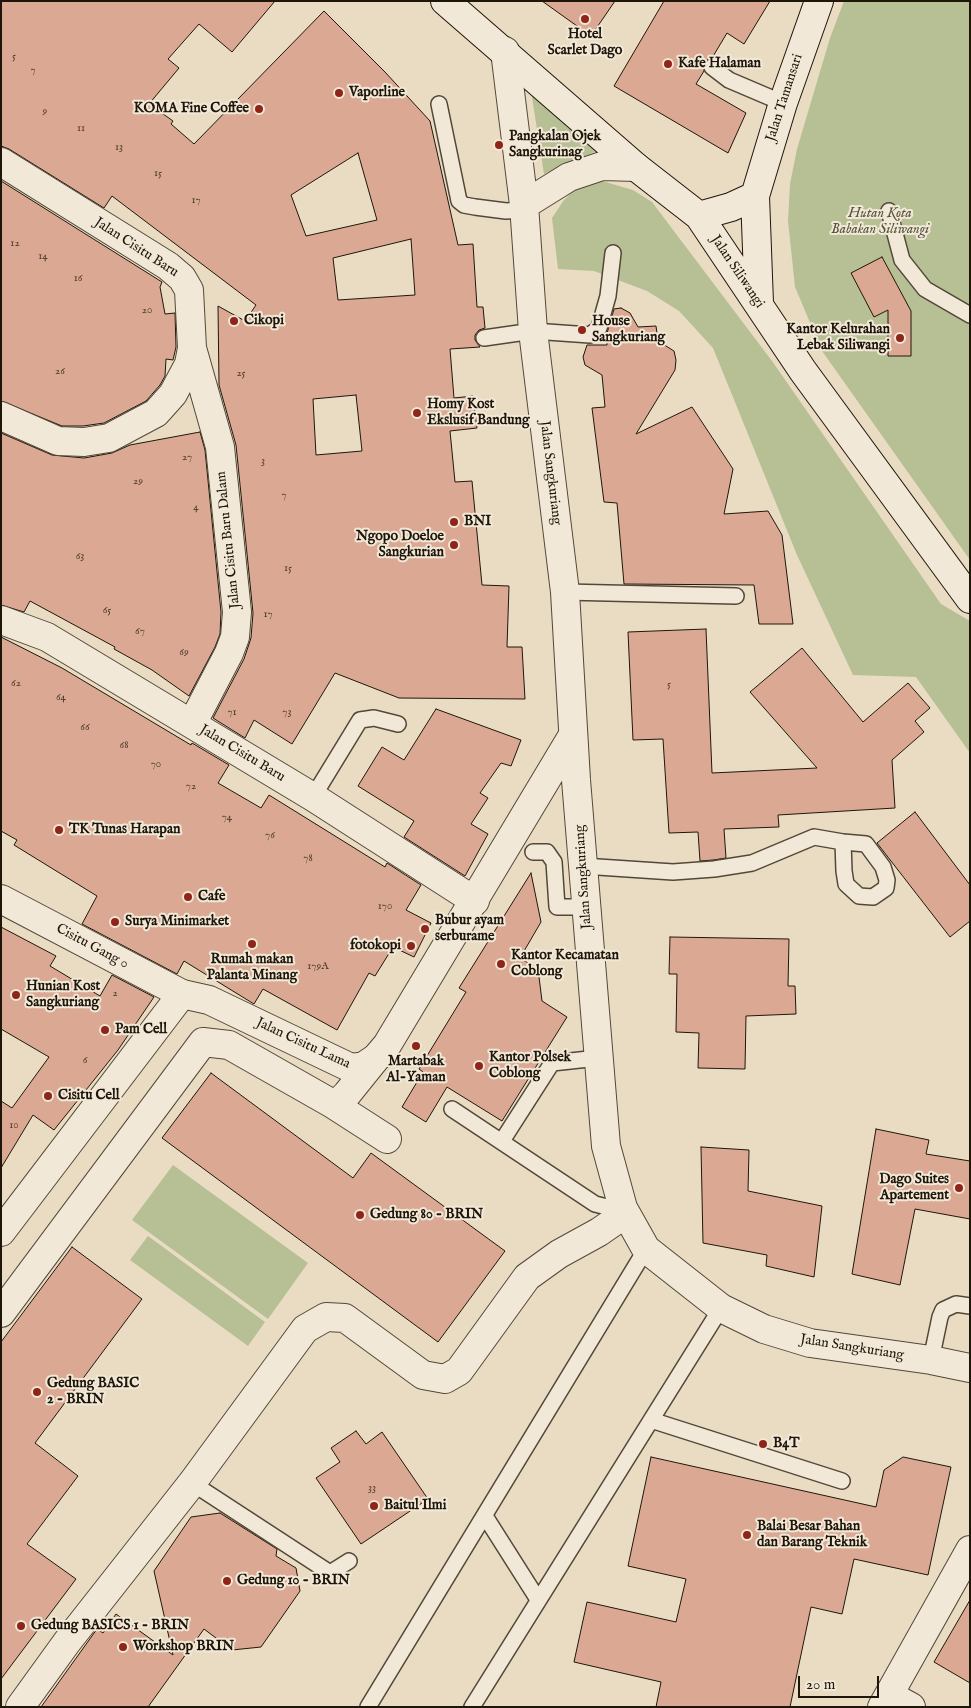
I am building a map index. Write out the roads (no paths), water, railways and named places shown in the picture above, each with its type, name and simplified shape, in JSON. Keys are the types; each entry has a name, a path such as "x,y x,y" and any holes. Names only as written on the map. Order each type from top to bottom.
{"street":[{"name":"Jalan Siliwangi","path":"445,1 636,167 699,216 759,302 803,371 970,599"},
{"name":"Jalan Tamansari","path":"759,302 755,196 783,103 819,1"},
{"name":"Jalan Sangkuriang","path":"504,51 524,208 533,331 565,592 573,735 606,1146 624,1211 646,1249 720,1308 764,1328 810,1343 931,1360 970,1368"},
{"name":"Jalan Cisitu Baru","path":"1,162 168,266 182,278 190,290 192,348 189,364 174,394 156,413 109,438 84,442 58,441 1,416"},
{"path":"524,208 570,177 602,166 636,167"},
{"path":"699,216 731,207 755,196"},
{"name":"Jalan Cisitu Baru Dalam","path":"192,348 220,447 237,612 235,637 229,653 192,724"},
{"name":"Jalan Cisitu Baru","path":"1,620 47,637 313,797 475,901"},
{"name":"Jalan Cisitu Lama","path":"182,994 209,1000 351,1068 364,1066 376,1058 387,1045 573,735"},
{"name":"Cisitu Gang 0","path":"1,899 182,994"},
{"path":"1,1232 182,994"},
{"path":"1,1313 58,1249 203,1042 229,1045 331,1103 387,1139"},
{"path":"331,1103 338,1103 376,1058"},
{"path":"20,1707 67,1642 192,1483 305,1329 326,1317 346,1318 423,1375 445,1379 459,1371 527,1277 559,1254 598,1232 624,1211"},
{"path":"894,1703 970,1550"}],"lane":[{"path":"712,67 729,80 783,103"},
{"path":"439,104 459,201 469,206 506,211 524,208"},
{"path":"889,211 902,260 924,289 970,315"},
{"path":"484,338 533,331 590,335 599,328 608,296 614,253"},
{"path":"565,592 736,596"},
{"path":"313,797 360,720 374,718 398,724"},
{"path":"583,866 673,872 714,869 752,863 814,837 843,842"},
{"path":"533,852 547,852 554,862 557,907 586,907"},
{"path":"502,1141 552,1063 598,1058"},
{"path":"452,1108 595,1204 624,1211"},
{"path":"368,1707 646,1249"},
{"path":"931,1360 943,1310 956,1304 970,1306"},
{"path":"472,1707 537,1598 720,1308"},
{"path":"651,1420 842,1481"},
{"path":"192,1483 330,1574 348,1560"},
{"path":"485,1516 537,1598"}],"place":[{"name":"Hotel Scarlet Dago","path":"585,19"},
{"name":"Kafe Halaman","path":"668,64"},
{"name":"Vaporline","path":"339,93"},
{"name":"KOMA Fine Coffee","path":"259,109"},
{"name":"Pangkalan Ojek Sangkurinag","path":"499,145"},
{"name":"Cikopi","path":"234,321"},
{"name":"House Sangkuriang","path":"582,330"},
{"name":"Kantor Kelurahan Lebak Siliwangi","path":"900,338"},
{"name":"Homy Kost Ekslusif Bandung","path":"417,413"},
{"name":"BNI","path":"454,522"},
{"name":"Ngopo Doeloe Sangkurian","path":"454,545"},
{"name":"TK Tunas Harapan","path":"59,830"},
{"name":"Cafe","path":"188,897"},
{"name":"Surya Minimarket","path":"115,922"},
{"name":"Bubur ayam serburame","path":"425,929"},
{"name":"Rumah makan Palanta Minang","path":"252,944"},
{"name":"fotokopi","path":"411,946"},
{"name":"Kantor Kecamatan Coblong","path":"501,964"},
{"name":"Hunian Kost Sangkuriang","path":"16,995"},
{"name":"Pam Cell","path":"105,1030"},
{"name":"Martabak Al-Yaman","path":"416,1046"},
{"name":"Kantor Polsek Coblong","path":"479,1066"},
{"name":"Cisitu Cell","path":"48,1096"},
{"name":"Dago Suites Apartement","path":"959,1188"},
{"name":"Gedung 80 - BRIN","path":"360,1215"},
{"name":"Gedung BASIC 2 - BRIN","path":"37,1392"},
{"name":"B4T","path":"763,1444"},
{"name":"Baitul Ilmi","path":"374,1506"},
{"name":"Balai Besar Bahan dan Barang Teknik","path":"747,1535"},
{"name":"Gedung 10 - BRIN","path":"227,1581"},
{"name":"Gedung BASICS 1 - BRIN","path":"21,1626"},
{"name":"Workshop BRIN","path":"123,1647"}],"park label":[{"name":"Hutan Kota Babakan Siliwangi","path":"880,222"}]}
